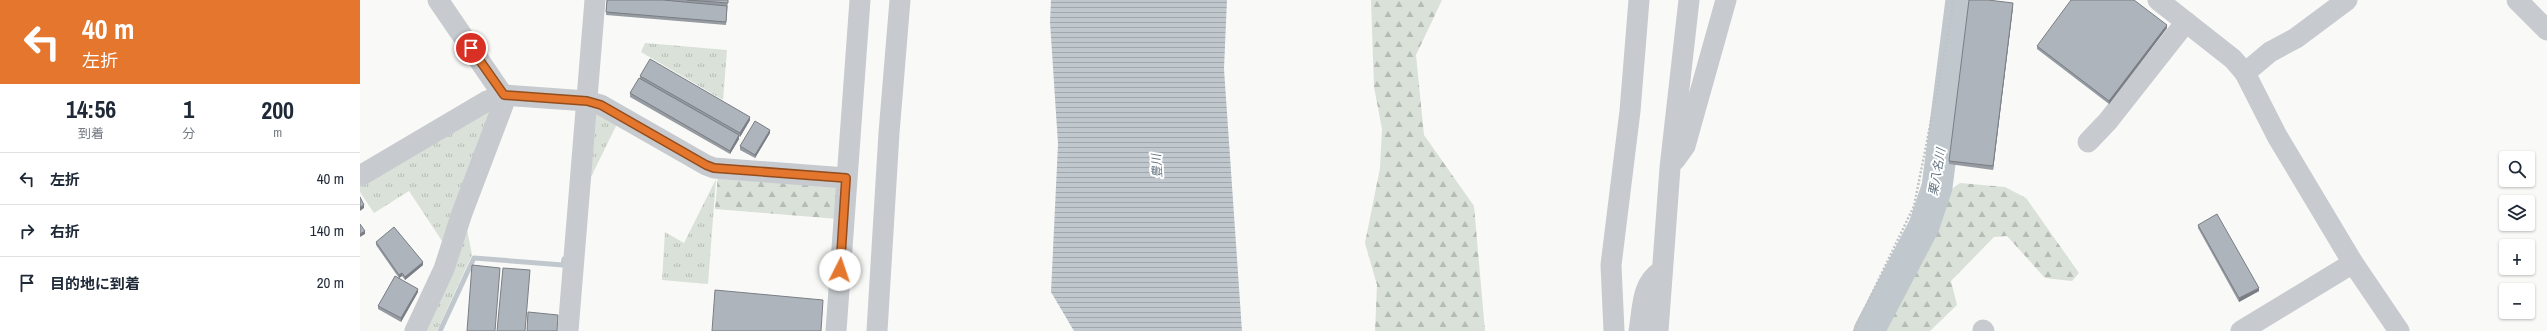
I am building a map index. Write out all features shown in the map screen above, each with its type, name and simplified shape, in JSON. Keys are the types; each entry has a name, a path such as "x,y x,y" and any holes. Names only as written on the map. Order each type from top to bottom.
{"street":[{"path":"415,331 444,269 462,213 503,105 504,95 438,0"},
{"path":"568,331 595,0"},
{"path":"836,331 860,0"},
{"path":"877,331 889,133 900,0"},
{"path":"1614,331 1611,265 1630,111 1639,0"},
{"path":"1658,331 1661,271 1670,168 1689,0"},
{"path":"1670,168 1686,146 1726,0"},
{"path":"2158,0 2233,59 2246,73 2277,136 2354,263 2398,331"},
{"path":"2246,73 2270,52 2296,38 2347,0"},
{"path":"2516,0 2547,30"},
{"path":"2088,142 2108,122 2186,22"},
{"path":"360,176 486,101 504,95 587,101 601,105 706,165 846,178"},
{"path":"2241,331 2354,263"},
{"path":"1639,331 1645,290 1652,277 1661,271"}],"path":[{"path":"1854,331 1914,206 1949,33 1953,0"}],"green space":[{"path":"1371,0 1442,0 1416,55 1424,135 1474,206 1485,331 1375,331 1377,285 1365,243 1380,168 1382,129 1374,87"},
{"path":"645,43 727,50 723,100 641,52"},
{"path":"496,104 444,244 409,191 374,213 360,192 360,182"},
{"path":"592,109 618,122 587,185"},
{"path":"718,174 840,185 838,219 715,209"},
{"path":"716,179 708,284 662,280 665,232 684,243"},
{"path":"1960,183 2005,187 2026,198 2079,273 2072,281 2045,278 2007,236 1994,237 1951,281 1957,305 1930,331 1881,331 1937,225 1946,193"},
{"path":"465,219 472,255 437,331 420,331"}],"water":[{"name":"豊川","path":"1051,0 1227,0 1224,69 1242,331 1074,331 1051,292 1058,144 1050,22"}],"building":[{"path":"607,0 663,0 727,6 726,22 606,12"},
{"path":"687,0 728,0 728,3"},
{"path":"1969,0 1988,0 2013,3 1993,166 1949,161"},
{"path":"2071,0 2134,0 2167,25 2109,101 2037,46"},
{"path":"650,59 750,117 740,133 640,76"},
{"path":"639,78 739,135 730,151 630,93"},
{"path":"755,121 770,130 755,155 740,146"},
{"path":"360,197 364,205 360,207"},
{"path":"2217,214 2259,288 2239,298 2198,225"},
{"path":"360,224 365,231 360,234"},
{"path":"394,227 423,262 405,277 402,273 399,275 376,242"},
{"path":"472,265 500,268 495,331 467,331"},
{"path":"503,268 530,270 525,331 497,331"},
{"path":"395,276 418,289 401,318 378,306"},
{"path":"715,290 823,300 821,331 712,331"},
{"path":"528,312 558,315 557,331 527,331"}],"waterway":[{"name":"栗八名川","path":"1869,331 1924,226 1937,187 1961,0"},
{"path":"440,331 474,258 563,265 564,259"}],"route":[{"path":"471,48 504,95 587,101 601,105 706,165 714,168 846,178 840,270"}]}
